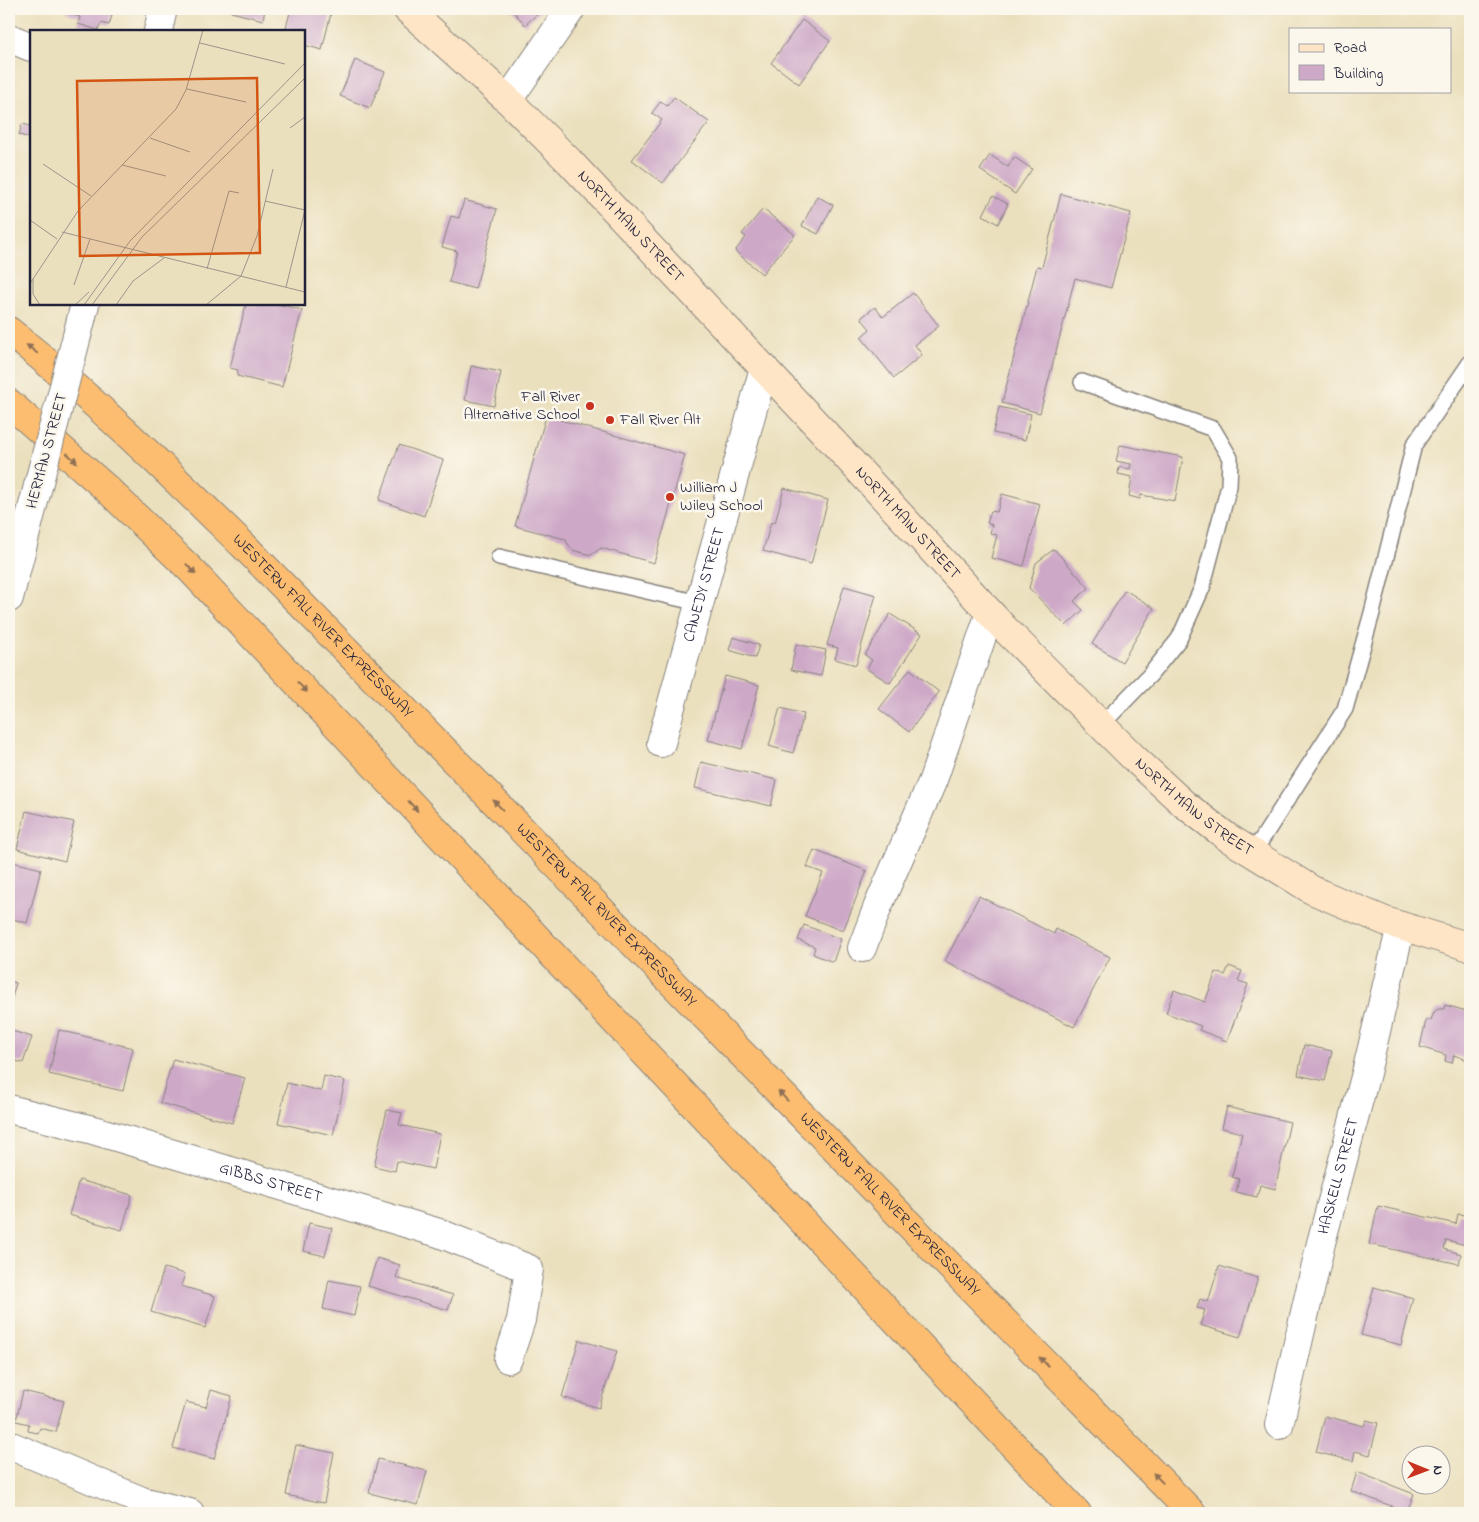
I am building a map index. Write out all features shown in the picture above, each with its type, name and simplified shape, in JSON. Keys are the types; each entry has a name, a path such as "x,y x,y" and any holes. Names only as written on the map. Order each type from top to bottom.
{"highway":[{"name":"WESTERN FALL RIVER EXPRESSWAY","path":"9,331 79,389 236,538 1192,1513"},
{"path":"9,403 107,489 191,570 1077,1513"}],"main road":[{"name":"NORTH MAIN STREET","path":"407,9 508,100 569,161 764,368 990,613 1101,725 1184,804 1227,837 1312,890 1385,921 1470,947"}],"street":[{"path":"158,30 163,9"},
{"path":"508,100 571,9"},
{"path":"9,38 30,47"},
{"name":"HERMAN STREET","path":"9,598 86,305"},
{"name":"CANEDY STREET","path":"661,743 764,368"},
{"path":"862,948 878,906 933,780 990,613"},
{"name":"HASKELL STREET","path":"1280,1425 1321,1243 1366,1073 1400,926"},
{"name":"GIBBS STREET","path":"9,1109 93,1130 430,1231 529,1269 521,1320 508,1359"},
{"path":"9,1445 142,1501 190,1513"}],"lane":[{"path":"1253,853 1345,709 1372,613 1414,445 1470,363"},
{"path":"1082,382 1212,429 1230,458 1229,486 1202,588 1179,639 1150,675 1101,725"},
{"path":"499,557 699,603"}],"building":[{"path":"67,9 114,9 109,25 101,23 98,30 78,24 80,17 66,12"},
{"path":"231,9 265,9 263,20 231,12"},
{"path":"291,9 332,9 322,50 305,45 305,30 285,30"},
{"path":"511,9 543,9 525,25"},
{"path":"802,20 830,41 799,84 771,63"},
{"path":"355,60 385,72 370,108 340,96"},
{"path":"674,97 709,122 663,183 632,160 662,120 652,113 661,101 667,106"},
{"path":"22,124 30,126 30,138 19,135"},
{"path":"990,155 1008,167 1014,157 1032,169 1015,194 980,170"},
{"path":"1061,194 1131,213 1111,288 1075,278 1040,413 1002,403 1037,266 1042,267"},
{"path":"817,196 833,205 818,234 802,226"},
{"path":"993,196 1008,204 998,224 983,215"},
{"path":"464,200 497,209 475,289 449,282 457,251 442,247 451,216 459,218"},
{"path":"763,209 795,235 762,274 735,251 746,237 742,234"},
{"path":"913,293 939,326 915,345 922,355 894,378 861,337 870,329 861,318 875,307 883,317"},
{"path":"246,305 282,305 302,310 282,387 237,376 238,370 230,368"},
{"path":"471,366 501,372 494,406 465,400"},
{"path":"999,407 1031,414 1025,440 993,433"},
{"path":"546,416 685,455 654,563 601,548 591,555 572,550 565,539 515,526"},
{"path":"399,445 443,460 424,516 379,500"},
{"path":"1120,445 1183,457 1175,501 1141,495 1140,499 1129,496 1132,477 1118,474 1119,467 1130,469 1131,464 1116,461"},
{"path":"784,488 828,500 811,564 763,551 771,522 775,523"},
{"path":"1002,494 1040,504 1024,566 991,558 997,535 990,533 992,525 987,523 991,511 997,512"},
{"path":"1054,549 1089,588 1074,601 1083,610 1066,626 1029,588 1036,563"},
{"path":"844,586 876,595 856,665 835,659 838,648 827,645"},
{"path":"1125,590 1154,608 1122,662 1092,644"},
{"path":"890,614 922,634 890,683 867,669 872,660 865,655"},
{"path":"733,637 759,645 755,658 729,650"},
{"path":"796,644 826,650 821,676 791,670"},
{"path":"910,669 939,692 909,732 879,709"},
{"path":"725,676 759,685 742,749 708,740"},
{"path":"780,708 804,714 793,753 769,746"},
{"path":"701,762 777,780 771,806 695,788"},
{"path":"26,811 74,822 65,861 17,849"},
{"path":"814,850 867,871 843,931 805,916 823,873 807,867"},
{"path":"9,861 41,869 27,923 9,918"},
{"path":"979,896 1054,934 1056,929 1110,957 1074,1027 945,961"},
{"path":"804,925 841,939 833,962 813,954 815,947 798,940"},
{"path":"1229,966 1242,971 1238,981 1248,984 1227,1041 1199,1030 1201,1026 1166,1013 1174,990 1205,1002 1216,972 1225,975"},
{"path":"9,981 16,983 9,1009"},
{"path":"1445,1005 1470,1012 1470,1061 1454,1055 1452,1063 1445,1061 1446,1055 1420,1047 1426,1020 1431,1020 1434,1012 1438,1009 1444,1009"},
{"path":"9,1030 32,1037 23,1063 9,1059"},
{"path":"59,1030 133,1048 123,1091 49,1074"},
{"path":"1304,1045 1332,1051 1325,1081 1298,1075"},
{"path":"173,1059 245,1078 232,1123 160,1103"},
{"path":"324,1076 345,1081 333,1135 278,1123 287,1083 321,1091"},
{"path":"1227,1107 1290,1122 1275,1189 1260,1185 1257,1197 1236,1192 1239,1179 1232,1177 1242,1133 1222,1128"},
{"path":"387,1110 402,1113 399,1125 440,1134 433,1169 397,1161 395,1171 374,1166"},
{"path":"79,1180 132,1195 122,1230 69,1215"},
{"path":"1378,1206 1456,1224 1458,1214 1470,1216 1470,1246 1446,1240 1444,1249 1461,1254 1459,1264 1369,1244"},
{"path":"309,1223 332,1228 325,1256 303,1251"},
{"path":"377,1258 400,1265 396,1278 453,1295 448,1310 368,1286"},
{"path":"1219,1266 1258,1278 1240,1337 1200,1325 1205,1310 1197,1308 1200,1299 1208,1302"},
{"path":"164,1268 185,1274 181,1286 215,1296 205,1328 151,1312"},
{"path":"329,1280 360,1286 354,1316 323,1309"},
{"path":"1374,1287 1413,1298 1401,1345 1361,1335"},
{"path":"579,1340 617,1351 599,1408 562,1397"},
{"path":"211,1390 232,1396 214,1459 173,1448 186,1402 206,1407"},
{"path":"23,1391 64,1401 56,1432 40,1428 38,1433 28,1431 29,1424 16,1421"},
{"path":"1325,1416 1364,1426 1366,1420 1378,1423 1370,1455 1355,1451 1353,1461 1316,1452"},
{"path":"296,1445 334,1453 324,1503 286,1495"},
{"path":"378,1459 427,1471 418,1505 369,1493"},
{"path":"1357,1472 1402,1489 1402,1494 1414,1494 1407,1512 1351,1491"},
{"path":"536,1508 552,1513 534,1513"}],"place":[{"name":"Fall River Alternative School","path":"590,406"},
{"name":"Fall River Alt","path":"610,420"},
{"name":"William J Wiley School","path":"670,497"}]}
